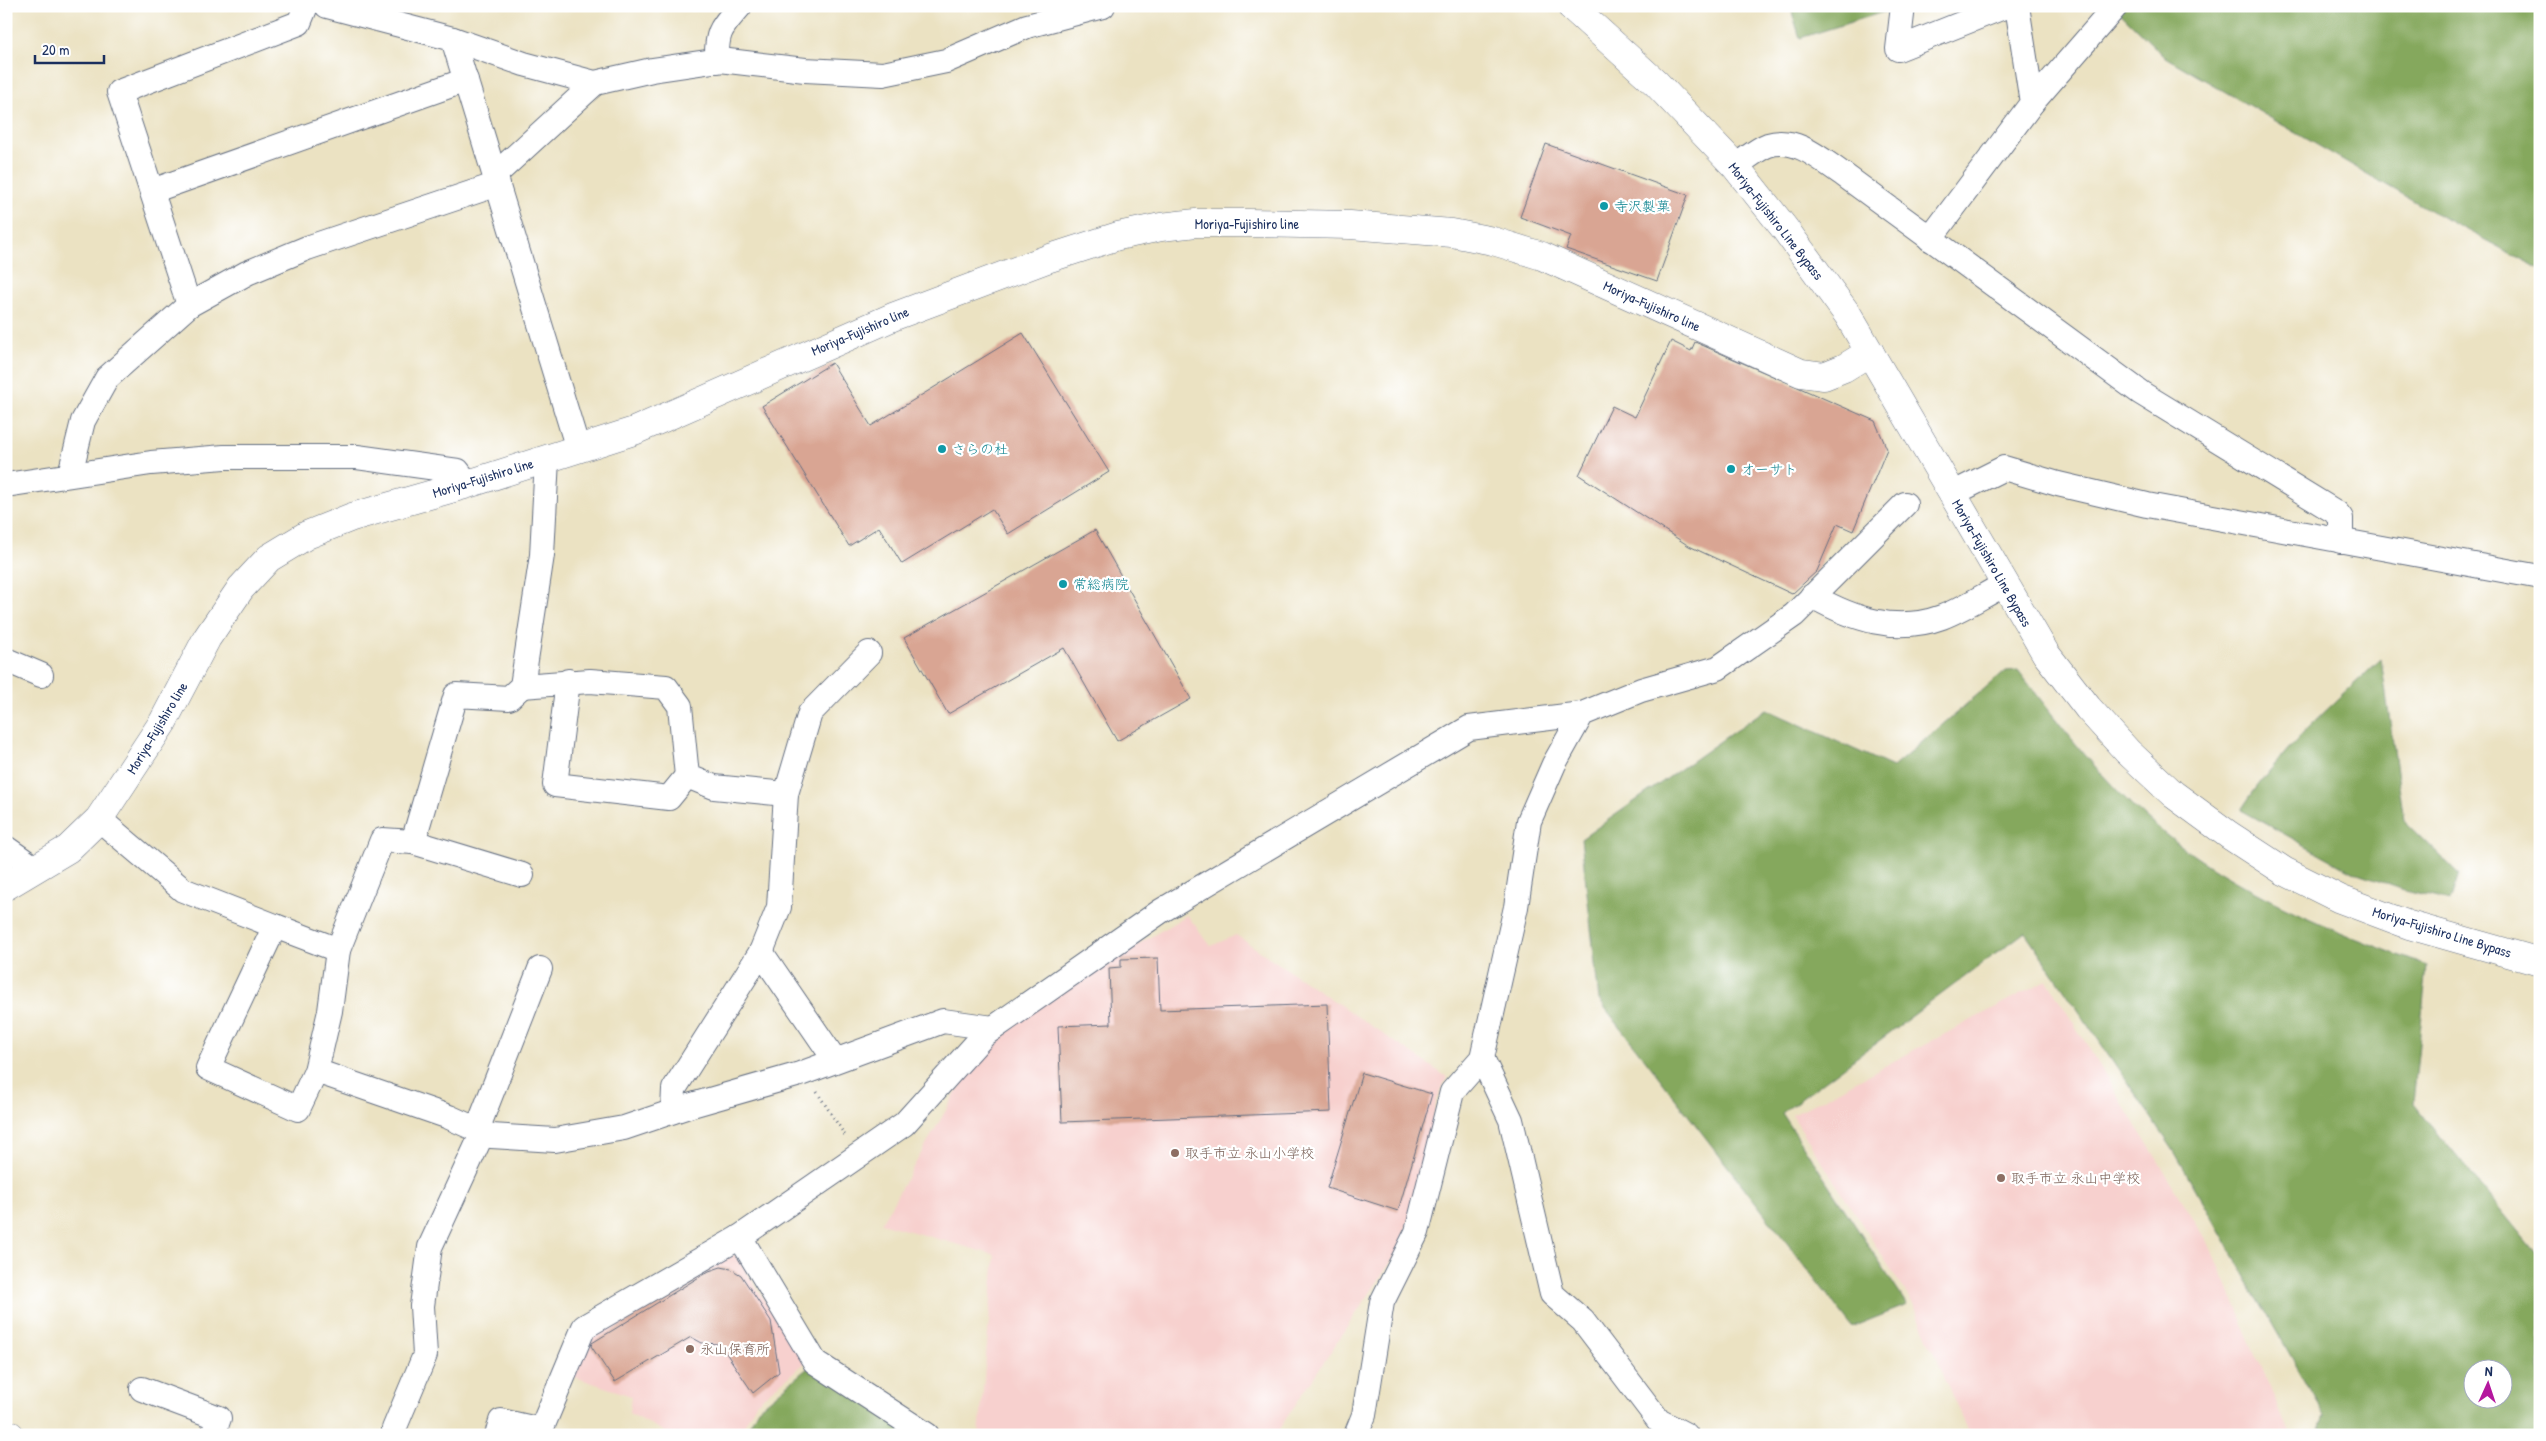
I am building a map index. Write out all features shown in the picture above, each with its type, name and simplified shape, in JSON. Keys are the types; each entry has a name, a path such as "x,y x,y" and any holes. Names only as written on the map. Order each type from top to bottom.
{"main road":[{"name":"Moriya-Fujishiro Line Bypass","path":"1571,6 1656,83 1735,166 1848,315 2046,654 2088,708 2127,751 2173,794 2229,835 2284,871 2340,899 2409,925 2540,962"},
{"name":"Moriya-Fujishiro line","path":"6,886 68,850 98,819 163,722 208,638 240,588 269,558 307,535 352,517 468,484 634,431 877,324 982,283 1118,236 1196,223 1350,225 1460,235 1493,241 1542,256 1802,373 1824,376 1844,368 1870,352"}],"street":[{"path":"189,305 119,92 299,23 306,6"},
{"path":"327,6 453,39 524,64 595,83 652,70 717,61 805,70 883,74 946,61 1027,26 1103,6"},
{"path":"717,61 716,40 720,29 740,6"},
{"path":"1903,6 1898,49 2006,6"},
{"path":"2017,6 2032,103"},
{"path":"1930,239 2032,103 2116,6"},
{"path":"453,39 578,449"},
{"path":"152,191 466,80"},
{"path":"70,474 83,421 107,378 189,305 247,273 307,248 496,179 595,83"},
{"path":"1735,166 1767,145 1787,143 1804,148 2141,393 2337,513 2342,524 2341,541"},
{"path":"6,484 151,463 224,457 357,456 458,471 468,484"},
{"path":"522,686 542,555 547,459"},
{"path":"1952,494 2004,468 2058,484 2147,505 2540,577"},
{"path":"497,1435 501,1421 541,1430 584,1327 740,1237 904,1124 985,1034 1161,911 1469,728 1582,714 1641,690 1718,668 1794,615 1905,504"},
{"path":"1812,596 1837,610 1864,620 1892,624 1920,623 1943,616 2004,585"},
{"path":"673,1111 674,1089 760,952 779,907 786,794 810,714 869,653"},
{"path":"9,666 41,675"},
{"path":"413,842 456,695 509,698 522,686 568,681 666,687 680,706 687,776 669,798 555,785 568,681"},
{"path":"1356,1435 1364,1415 1382,1302 1417,1232 1452,1092 1482,1058 1516,907 1529,821 1554,764 1582,714"},
{"path":"687,776 714,787 786,794"},
{"path":"98,819 183,890 338,950"},
{"path":"275,926 208,1068 298,1109 316,1071 330,1011 338,950 382,840 413,842 522,875"},
{"path":"6,848 36,869"},
{"path":"760,952 834,1060"},
{"path":"394,1429 425,1354 422,1306 430,1247 480,1131 540,969"},
{"path":"316,1071 449,1117 491,1136 555,1140 624,1128 673,1111 805,1072 943,1021 993,1028"},
{"path":"1482,1058 1512,1120 1552,1294 1582,1321 1659,1421 1686,1435"},
{"path":"740,1237 815,1362 927,1435"},
{"path":"142,1389 219,1418 213,1435"}],"path":[{"path":"805,1072 858,1155"}],"shaded area":[{"name":"取手市立 永山小学校","path":"1187,915 1211,946 1236,935 1447,1077 1436,1102 1423,1178 1398,1251 1275,1435 979,1435 995,1255 881,1223 968,1072 1031,1009"},
{"name":"取手市立 永山中学校","path":"2047,980 2208,1242 2290,1435 1969,1435 1915,1307 1792,1115"},
{"name":"永山保育所","path":"735,1254 805,1363 756,1403 739,1435 671,1435 629,1413 631,1396 572,1376 590,1335"}],"green space":[{"path":"1790,6 1903,6 1800,38"},
{"path":"2113,6 2540,6 2540,269 2440,216 2165,57"},
{"path":"2381,659 2404,820 2459,874 2450,901 2404,890 2353,872 2241,810 2288,749 2324,712"},
{"path":"2018,670 2099,771 2136,809 2185,849 2217,871 2285,907 2427,966 2413,1103 2540,1258 2540,1435 2318,1435 2325,1416 2174,1151 2025,932 1782,1113 1907,1305 1852,1327 1599,1000 1581,839 1766,709 1893,767 2005,671"},
{"path":"815,1362 927,1435 744,1435 758,1409"}],"building":[{"name":"寺沢製菓","path":"1546,144 1688,195 1657,281 1566,249 1571,236 1520,217"},
{"name":"さらの杜","path":"1023,333 1109,472 1008,534 992,509 902,564 879,527 849,546 762,406 832,363 871,426"},
{"name":"オーサト","path":"1671,341 1691,351 1695,342 1875,421 1887,449 1853,531 1837,524 1817,571 1792,594 1689,546 1579,475 1612,406 1635,417"},
{"name":"常総病院","path":"1095,530 1191,699 1117,741 1064,648 948,714 904,638"},
{"path":"1158,958 1160,1010 1327,1004 1331,1112 1062,1122 1058,1026 1111,1024 1109,968 1121,967 1121,959"},
{"path":"1362,1073 1432,1094 1398,1211 1327,1188"},
{"path":"721,1267 731,1269 741,1275 771,1321 779,1372 753,1393 720,1344 702,1343 691,1337 615,1382 591,1346 592,1343 709,1271"}],"place":[{"name":"寺沢製菓","path":"1604,206"},
{"name":"さらの杜","path":"942,449"},
{"name":"オーサト","path":"1731,469"},
{"name":"常総病院","path":"1063,584"},
{"name":"取手市立 永山小学校","path":"1175,1153"},
{"name":"取手市立 永山中学校","path":"2001,1178"},
{"name":"永山保育所","path":"690,1349"}]}
